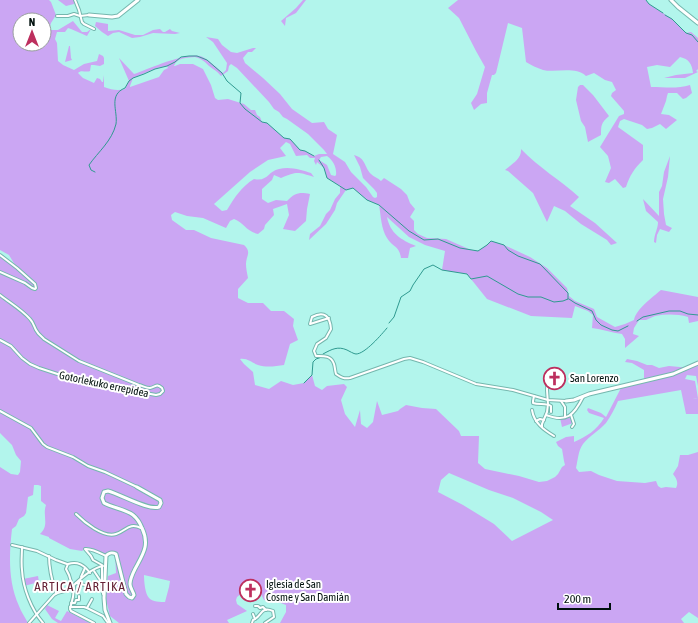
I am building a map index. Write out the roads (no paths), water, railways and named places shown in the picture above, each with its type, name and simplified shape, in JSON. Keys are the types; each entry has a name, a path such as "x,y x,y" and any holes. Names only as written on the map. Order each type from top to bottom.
{"street":[{"path":"75,0 82,22 94,29"},
{"path":"57,16 68,16 74,14 80,16 118,16 138,0"},
{"path":"671,0 698,23"},
{"path":"0,255 35,284 36,288 32,288 25,282 0,272"},
{"name":"Gotorlekuko errepidea","path":"0,295 29,317 39,335 79,361 148,388 158,385 163,391 156,395 76,380 46,371 27,362 11,346 0,340"},
{"path":"329,318 310,324 312,317 319,314 327,315 329,318 331,329 326,338 317,344 314,353 316,356 330,358 334,365 336,374 345,379 410,358 424,362 476,384 513,390 548,400 571,401 673,374 698,363"},
{"path":"542,427 548,404 548,373"},
{"path":"534,396 533,403 548,404"},
{"path":"546,415 560,418 571,415 576,410 583,397"},
{"path":"561,401 564,404 565,417"},
{"path":"548,404 551,406 551,412"},
{"path":"532,410 536,421 546,431 554,436"},
{"path":"0,411 31,428 47,447 73,457 88,466 137,487 160,500 161,503 159,507 156,508 108,491 104,492 102,498 104,503 134,516 139,522 145,538 145,550 130,581 130,586 134,593 132,598 126,594 116,554 111,552 106,556 104,597"},
{"path":"571,415 574,424 572,427"},
{"path":"536,421 540,419 544,420"},
{"path":"76,514 102,534 115,535 132,526 142,529"},
{"path":"12,545 37,551 67,564 80,564 90,573"},
{"path":"22,547 21,564 24,582 30,602 43,623"},
{"path":"103,566 93,560 85,549 86,548 106,556"},
{"path":"49,556 49,566 56,593"},
{"path":"67,564 66,569 74,585 70,607 71,611 94,623"},
{"path":"80,578 94,571 98,567 103,566"},
{"path":"103,566 102,583 109,623"},
{"path":"28,623 56,593 67,591 74,585 80,578 85,568"},
{"path":"94,571 102,583"},
{"path":"74,585 85,585"},
{"path":"71,603 75,603 76,600 79,600 79,596"},
{"path":"87,608 92,599"},
{"path":"255,606 274,612 274,617 265,623"},
{"path":"70,607 87,608 103,616 109,623"},
{"path":"252,623 260,613 266,610"},
{"path":"253,614 255,619"},
{"path":"268,616 269,620"},
{"path":"251,617 252,623"}],"waterway":[{"path":"646,0 649,4 663,13"},
{"path":"665,15 672,19 686,33 692,35 698,42"},
{"path":"95,172 91,170 89,165 108,141 114,130 116,124 115,99 120,91 125,88 129,81 133,78 167,66 181,57 189,56 197,56 207,60 241,93 240,103 245,109 262,122 267,123 284,138 290,139 300,150 314,156"},
{"path":"319,160 324,168 327,178 346,190 353,188 367,200 379,205 409,231 424,240 438,239 460,248 478,251 491,241 504,245 508,250 518,256 540,264 568,293 568,299"},
{"path":"389,323 394,317 401,297 410,291 424,269 433,265 442,270 467,274 471,279 487,276 518,294 528,297 541,297 554,302 568,299"},
{"path":"569,299 592,311 596,320 601,325 618,331 628,326"},
{"path":"637,321 643,317 669,311 680,311 698,315"},
{"path":"323,354 332,349 338,348 355,354 360,353 373,343 387,328"},
{"path":"304,383 312,375 313,362 322,357"}],"place":[{"name":"San Lorenzo","path":"555,378"},
{"name":"Iglesia de San Cosme y San Damián","path":"251,590"}],"district":[{"name":"ARTICA / ARTIKA","path":"80,586"}]}
